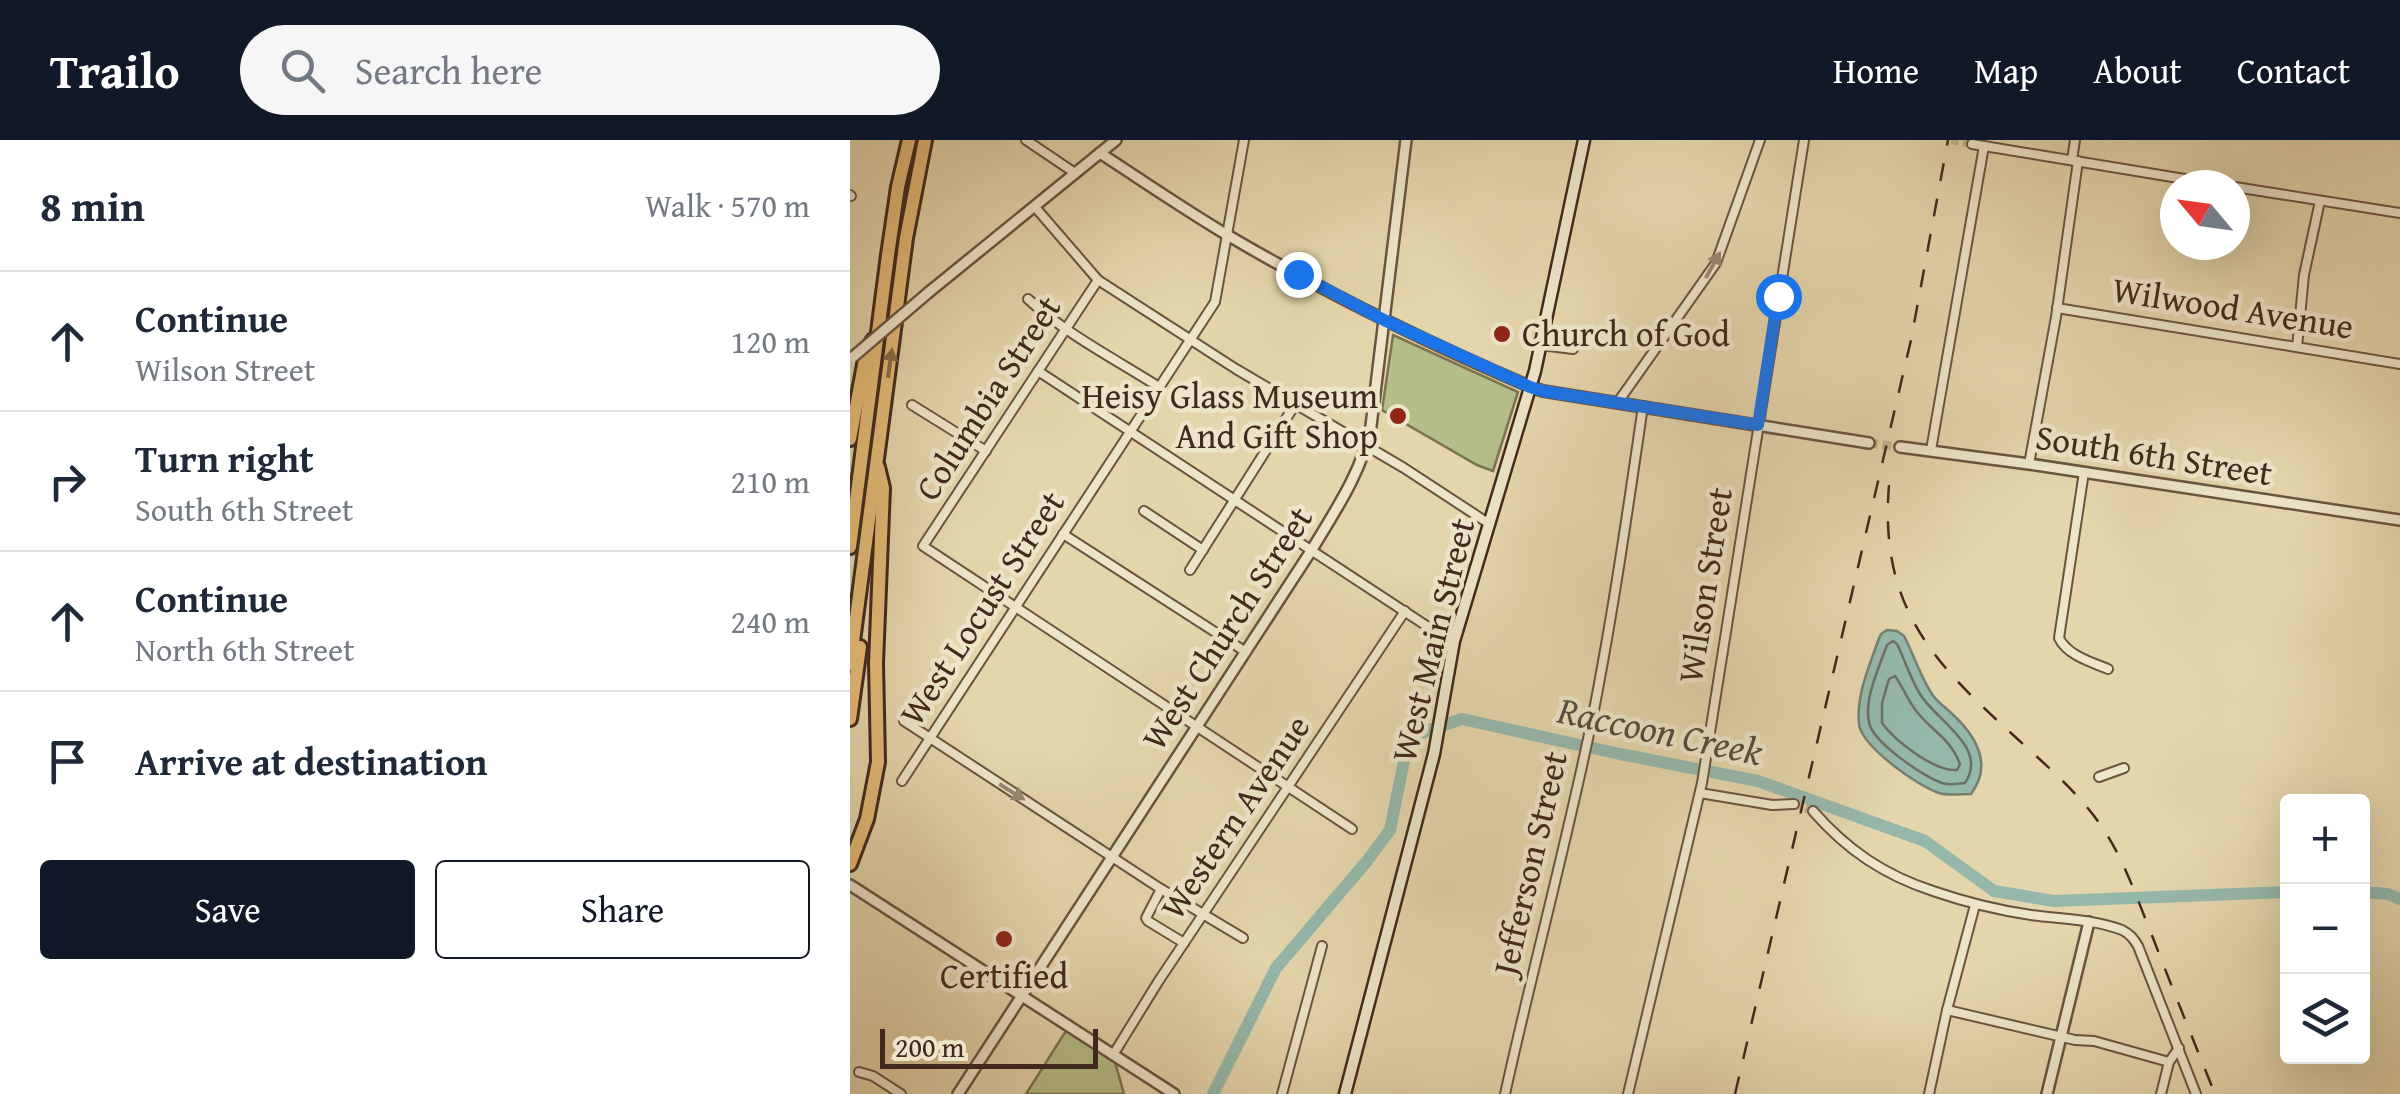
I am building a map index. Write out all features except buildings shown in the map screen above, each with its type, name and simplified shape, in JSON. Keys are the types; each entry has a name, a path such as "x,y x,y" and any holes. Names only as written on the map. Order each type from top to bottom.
{"highway":[{"path":"898,188 896,166 902,140"},
{"path":"850,547 898,188 909,140"},
{"path":"850,664 906,238 924,140"},
{"path":"918,168 933,140"},
{"path":"850,439 866,354 878,328"},
{"path":"850,864 867,820 878,762 876,663 883,488 876,459"},
{"path":"850,719 860,649 857,616"}],"main road":[{"name":"West Main Street","path":"1345,1094 1434,754 1454,640 1541,345 1584,140"}],"street":[{"path":"1026,140 1075,173"},
{"path":"852,358 1116,140"},
{"name":"West Locust Street","path":"902,782 1218,294 1244,140"},
{"name":"West Church Street","path":"958,1094 1312,550 1350,483 1367,446 1406,140"},
{"path":"1618,402 1716,262 1760,140"},
{"name":"Wilson Street","path":"1628,1094 1701,788 1804,140"},
{"path":"2028,464 2058,308 2075,140"},
{"path":"1972,144 1991,144 2160,175"},
{"path":"1930,450 1991,144"},
{"path":"1100,153 1228,236 1384,320 1530,387 1869,443"},
{"path":"2250,189 2400,213"},
{"path":"2297,347 2304,276 2320,201"},
{"path":"1034,207 1098,280 1236,370 1367,446 1488,523"},
{"name":"Columbia Street","path":"1015,608 924,546 1098,280"},
{"path":"1028,299 1159,387"},
{"name":"Wilwood Avenue","path":"2058,308 2400,364"},
{"path":"1541,345 1573,348"},
{"path":"1038,371 1442,636 1454,640"},
{"path":"1190,570 1296,403"},
{"path":"912,405 986,451"},
{"name":"Jefferson Street","path":"1504,1094 1593,714 1643,406"},
{"name":"South 6th Street","path":"1900,447 2400,520"},
{"path":"2084,472 2059,638 2070,652 2108,669"},
{"path":"1144,510 1203,550"},
{"path":"1063,534 1246,652"},
{"path":"1015,608 1352,829"},
{"name":"Western Avenue","path":"1114,1055 1202,914 1405,611"},
{"path":"904,721 1243,938"},
{"path":"2099,776 2124,768"},
{"path":"1701,788 1737,801 1794,804"},
{"path":"1813,811 1843,843 1882,870 1922,887 1976,905 2089,922 2130,935 2138,946 2196,1094"},
{"path":"850,885 1174,1094"},
{"path":"1161,889 1146,918 1184,943"},
{"path":"1928,1094 1976,905"},
{"path":"2047,1094 2089,922"},
{"path":"1282,1094 1322,946"},
{"path":"1947,1010 2168,1062"},
{"path":"2161,1094 2168,1062 2179,1048"},
{"path":"858,1072 873,1076 901,1094"}],"green space":[{"path":"1393,335 1518,392 1493,471 1382,410"},
{"path":"1069,1026 1113,1055 1124,1094 1026,1094"}],"water":[{"path":"1887,630 1904,636 1932,694 1973,739 1981,771 1971,794 1943,794 1918,783 1880,754 1862,733 1861,692 1878,641"}],"waterway":[{"name":"Raccoon Creek","path":"1213,1094 1276,968 1390,830 1405,756 1415,735 1462,719 1758,781 1925,841 1994,891 2054,901 2280,892"},
{"name":"Raccoon Creek","path":"2370,893 2400,899"}],"tunnel":[{"path":"1951,140 1972,144"},
{"path":"1869,443 1900,447"},
{"path":"1794,804 1813,811"}],"railway":[{"path":"1735,1094 1911,340 1948,140"},
{"path":"1889,485 1888,531 1894,572 1906,607 1946,668 2070,788 2102,827 2130,881 2215,1094"}],"place":[{"name":"Church of God","path":"1502,334"},
{"name":"Heisy Glass Museum And Gift Shop","path":"1398,416"},
{"name":"Certified","path":"1004,939"}],"route":[{"path":"1298,274 1384,320 1530,387 1758,425 1778,296"}]}
